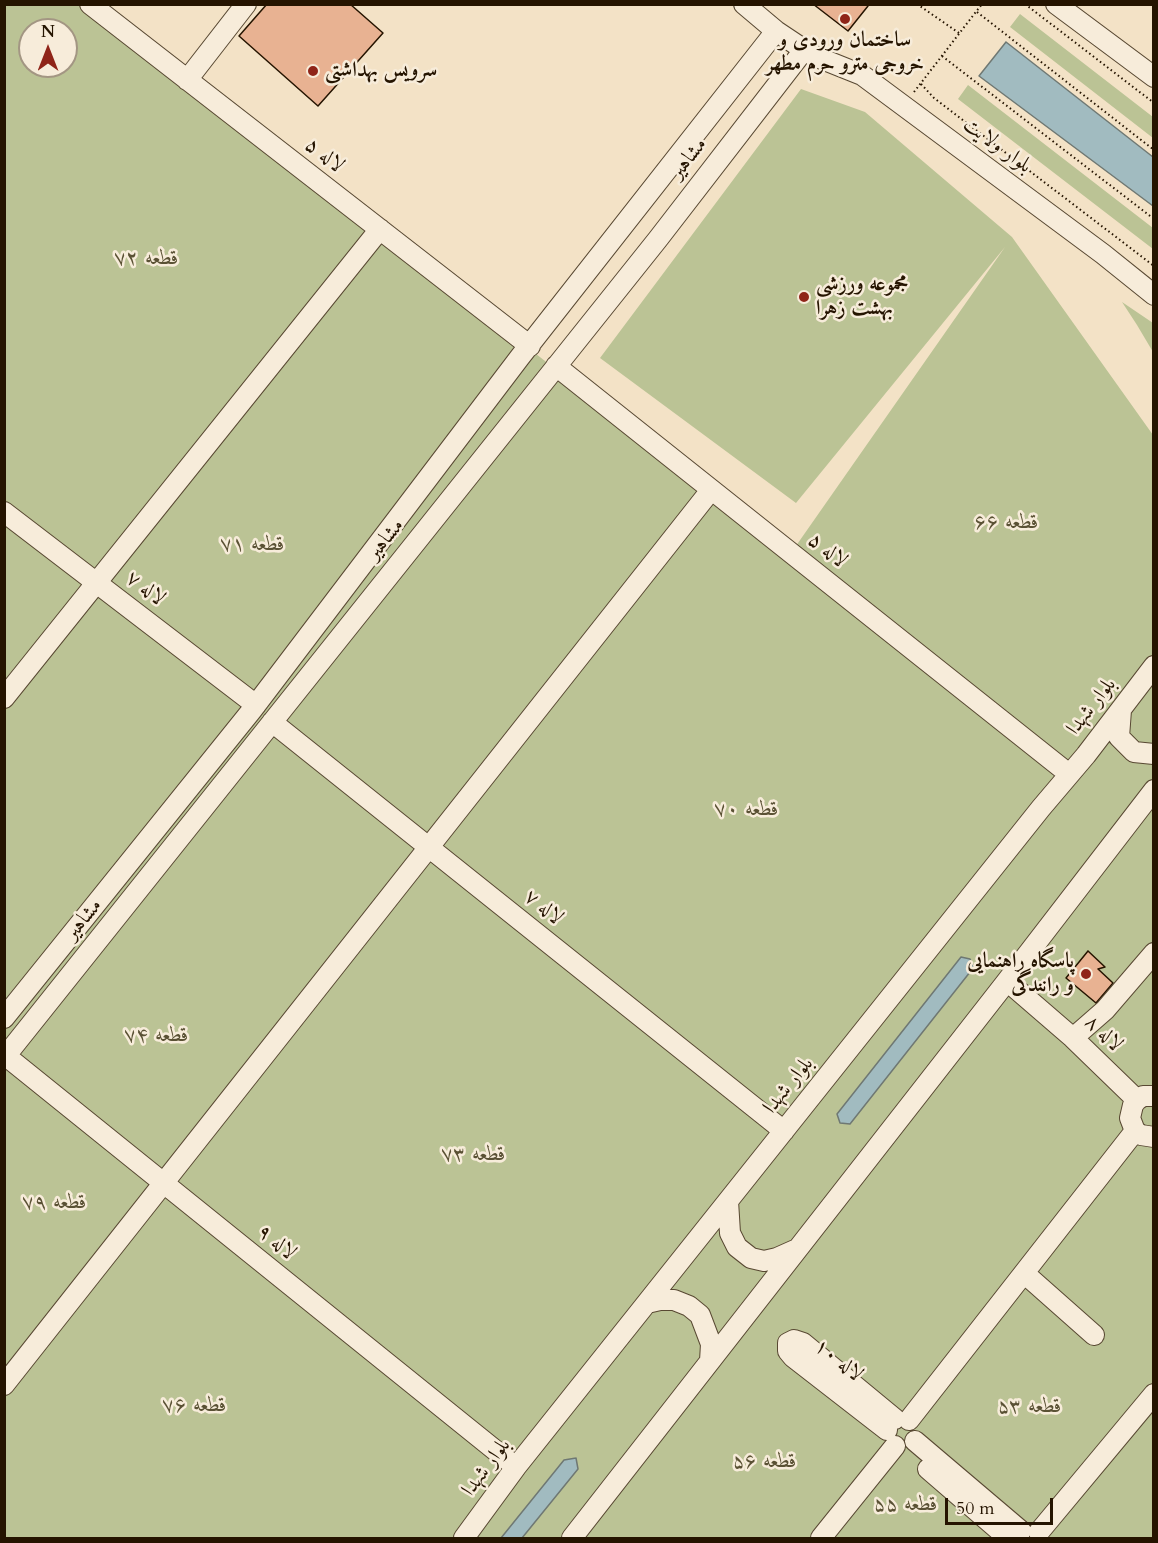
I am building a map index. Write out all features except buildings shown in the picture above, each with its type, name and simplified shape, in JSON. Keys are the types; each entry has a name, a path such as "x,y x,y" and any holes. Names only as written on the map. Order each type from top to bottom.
{"street":[{"name":"لاله ۵","path":"90,4 530,346"},
{"path":"187,80 246,4"},
{"name":"بلوار ولایت","path":"744,4 776,31 812,56 862,75 1103,254 1154,295"},
{"path":"1056,4 1154,77"},
{"name":"مشاهیر","path":"4,1018 256,705 530,346 776,31"},
{"name":"مشاهیر","path":"5,1057 658,239 804,50"},
{"path":"631,218 658,239"},
{"path":"4,698 98,584 380,229"},
{"name":"لاله ۵","path":"556,366 1069,774"},
{"path":"4,1385 711,489"},
{"name":"لاله ۷","path":"4,512 256,705"},
{"name":"بلوار شهدا","path":"464,1539 516,1467 1154,666"},
{"path":"1121,710 1119,737 1134,752 1154,754"},
{"name":"لاله ۷","path":"272,722 784,1131"},
{"path":"572,1539 1154,790"},
{"path":"1073,1038 1105,1010 1154,953"},
{"name":"لاله ۸","path":"1007,981 1145,1098"},
{"name":"لاله ۹","path":"5,1057 516,1467"},
{"path":"821,1539 1024,1273 1144,1134 1130,1118 1133,1105 1145,1098"},
{"path":"728,1201 730,1233 737,1247 751,1258 764,1261 798,1249"},
{"path":"1024,1273 1094,1335"},
{"path":"647,1303 674,1300 689,1306 700,1315 711,1344 710,1361"},
{"name":"لاله ۱۰","path":"901,1434 793,1357 788,1351 788,1343 794,1340 803,1343 901,1434 1025,1536"},
{"path":"1025,1536 1154,1394"}],"path":[{"path":"917,4 959,33"},
{"path":"903,106 982,4"},
{"path":"1025,4 1154,104"},
{"path":"977,12 1154,150"},
{"path":"942,56 1154,219"},
{"path":"921,84 934,98 1154,266"}],"green space":[{"path":"4,5 89,5 791,553 1005,247 796,503 600,358 801,89 865,112 1012,237 1153,435 1153,1538 5,1538"},
{"path":"1020,14 1153,117 1153,138 1010,27"},
{"path":"968,85 1153,228 1153,249 958,99"},
{"path":"1122,302 1153,323 1153,352 1137,325"}],"water":[{"path":"1006,42 1153,157 1153,206 979,76"},
{"path":"961,957 970,959 974,967 850,1124 840,1123 837,1114"},
{"path":"576,1458 578,1469 522,1538 501,1538 564,1460"}],"place":[{"name":"ساختمان ورودی و خروجی مترو حرم مطهر","path":"845,19"},
{"name":"سرویس بهداشتی","path":"313,71"},
{"name":"مجموعه ورزشی بهشت زهرا","path":"804,297"},
{"name":"پاسگاه راهنمایی و رانندگی","path":"1086,974"}],"park label":[{"name":"قطعه ۷۲","path":"147,259"},
{"name":"قطعه ۶۶","path":"1007,523"},
{"name":"قطعه ۷۱","path":"253,545"},
{"name":"قطعه ۷۰","path":"747,810"},
{"name":"قطعه ۷۴","path":"157,1036"},
{"name":"قطعه ۷۳","path":"474,1155"},
{"name":"قطعه ۷۹","path":"55,1203"},
{"name":"قطعه ۷۶","path":"195,1406"},
{"name":"قطعه ۵۳","path":"1030,1407"},
{"name":"قطعه ۵۶","path":"765,1462"},
{"name":"قطعه ۵۵","path":"906,1505"}]}
